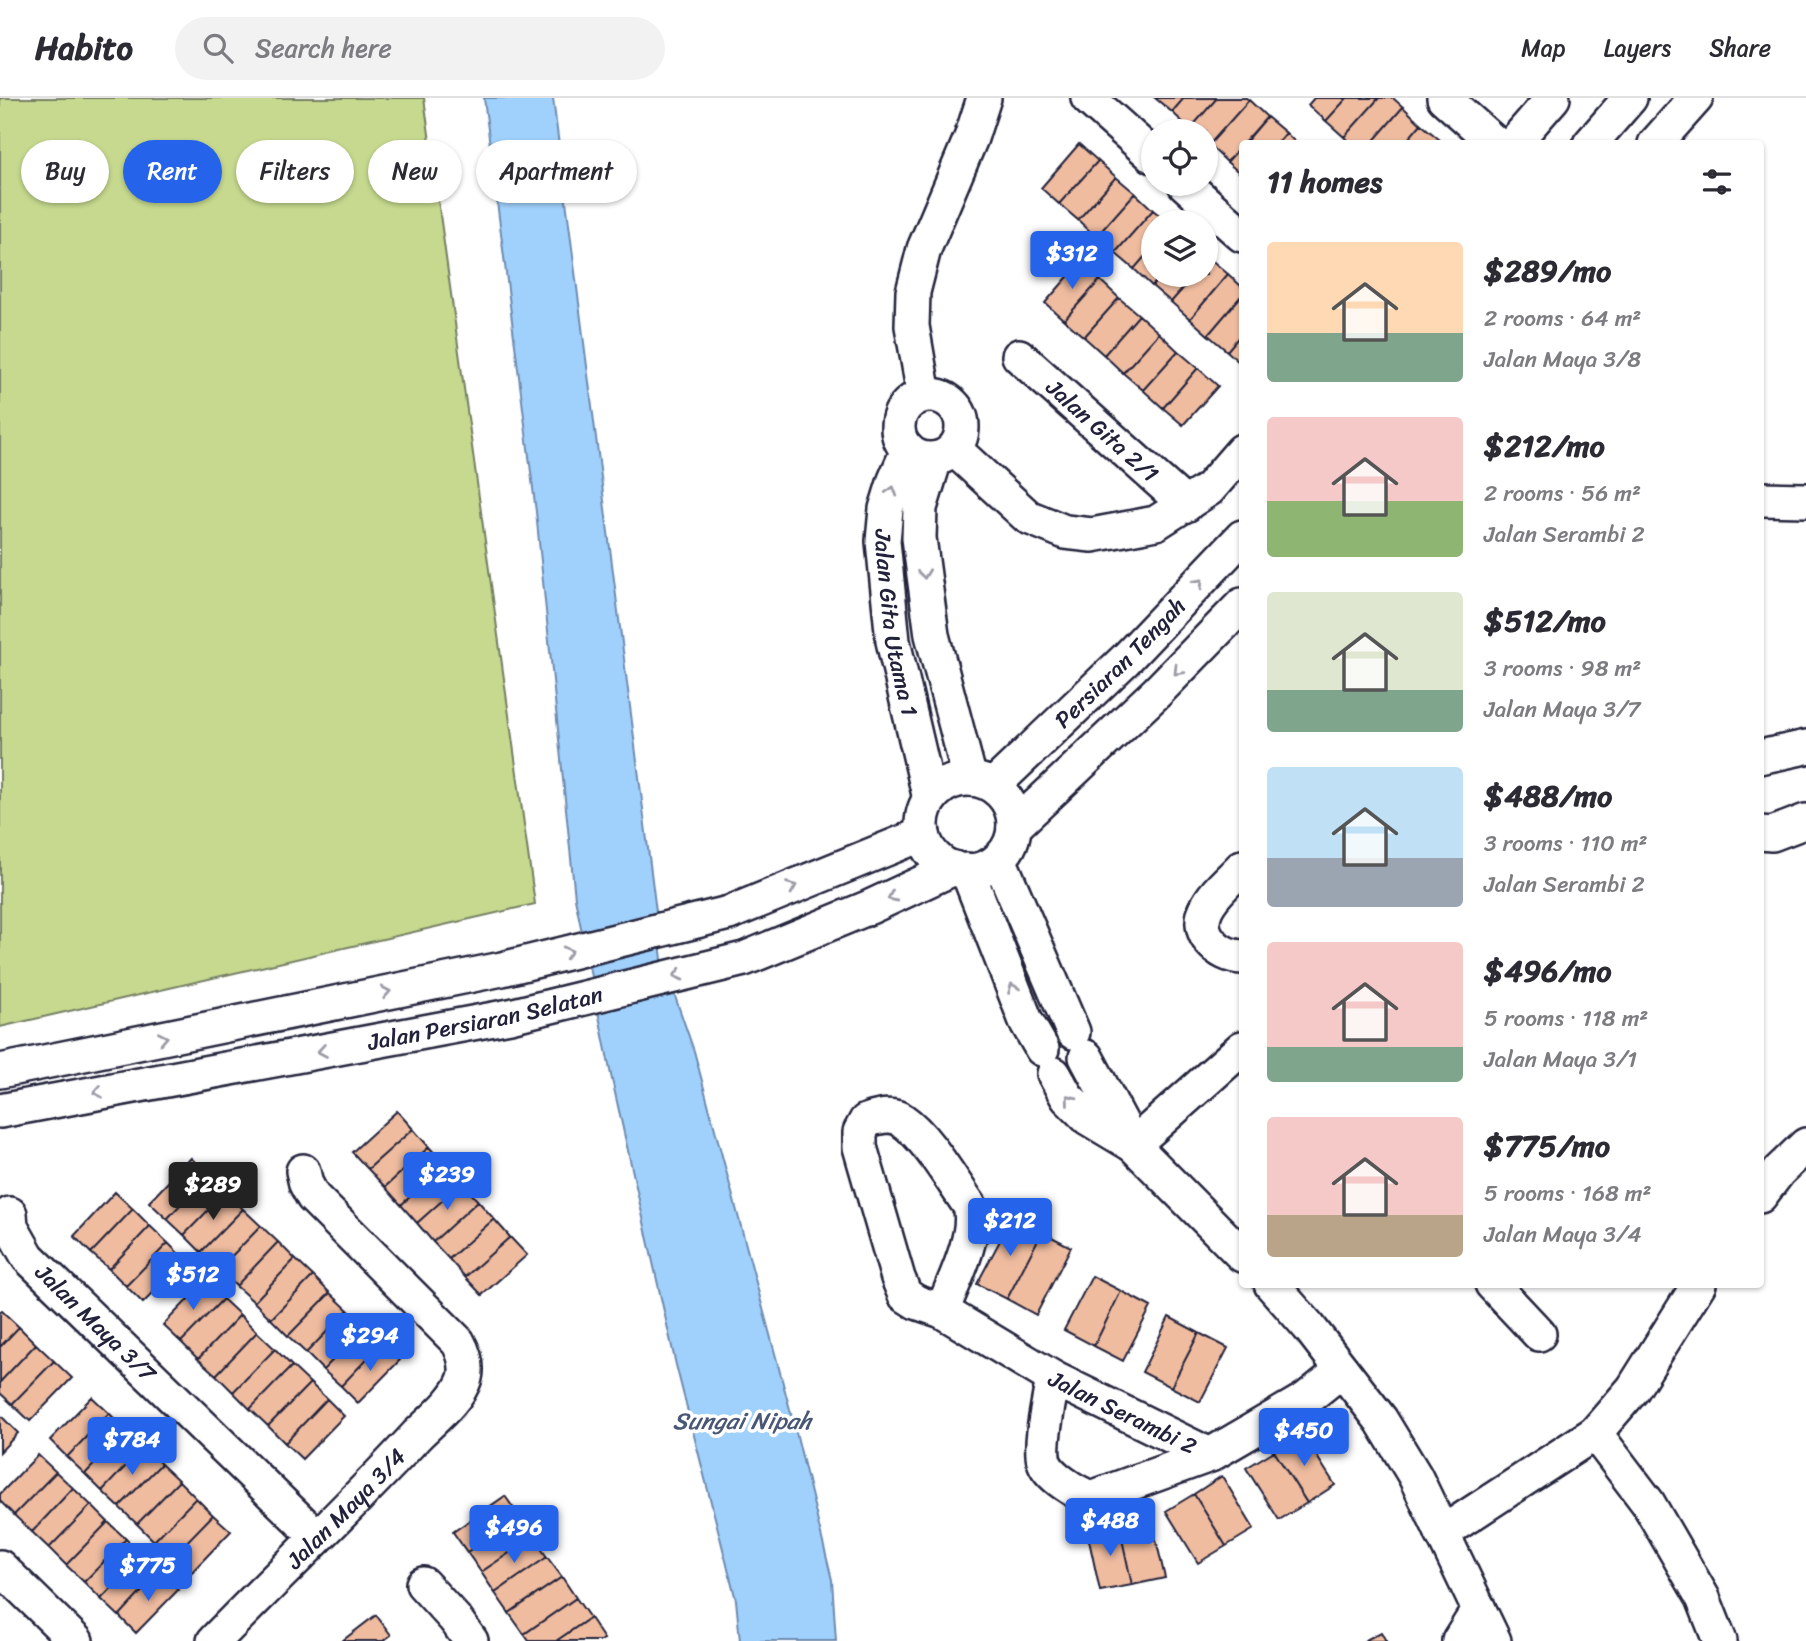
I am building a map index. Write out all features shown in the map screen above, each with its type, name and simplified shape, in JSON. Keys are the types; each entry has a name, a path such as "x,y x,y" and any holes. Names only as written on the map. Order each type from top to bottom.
{"street":[{"path":"923,395 912,326 913,292 924,249 971,138 984,98"},
{"path":"1088,98 1141,145"},
{"path":"1444,98 1491,140"},
{"path":"1516,140 1553,98"},
{"path":"1593,140 1630,98"},
{"path":"1659,140 1696,98"},
{"path":"1198,196 1239,232"},
{"name":"Jalan Gita 2/1","path":"1019,356 1186,505"},
{"path":"932,453 960,441 962,421 958,411 944,397 923,395 906,404 898,422 898,433 1028,517 1065,532 1092,535 1156,523 1209,489 1239,454"},
{"name":"Jalan Gita Utama 1","path":"932,453 920,508 919,538 932,635 982,783"},
{"name":"Jalan Gita Utama 1","path":"930,799 893,641 883,541 887,509 895,480 932,453"},
{"path":"1764,499 1806,499"},
{"name":"Persiaran Tengah","path":"982,783 1126,659 1239,540"},
{"name":"Persiaran Tengah","path":"1014,827 1157,692 1239,608"},
{"path":"1764,756 1806,747"},
{"path":"1133,1145 1079,1045 999,859 1012,839 1014,827 1009,804 982,783 948,783 930,799 922,822 923,834 934,855 961,869 1026,1021 1067,1097 1088,1118 1133,1145 1239,1252"},
{"path":"1764,833 1772,834 1806,821"},
{"name":"Jalan Persiaran Selatan","path":"0,1071 502,969 729,912 923,834"},
{"name":"Jalan Persiaran Selatan","path":"0,1111 510,1016 744,959 961,869 978,869 999,859"},
{"path":"1239,870 1210,902 1205,910 1203,924 1210,942 1228,955 1239,957"},
{"path":"1133,1145 1239,1051"},
{"path":"942,1311 965,1249 973,1218 970,1206 926,1143 901,1119 879,1116 866,1121 860,1132 860,1147 905,1295 942,1311 1052,1378"},
{"path":"1764,1191 1779,1171 1806,1145"},
{"name":"Jalan Maya 3/4","path":"214,1641 401,1453 457,1392 465,1378 463,1351 458,1342 313,1197 303,1171"},
{"name":"Jalan Maya 3/7","path":"10,1214 11,1227 28,1257 317,1537"},
{"path":"1275,1288 1309,1327 1381,1420 1415,1476 1494,1641"},
{"path":"1496,1288 1539,1334"},
{"path":"1442,1533 1595,1433 1633,1389 1696,1288"},
{"name":"Jalan Serambi 2","path":"1210,1455 1052,1378 1043,1448 1044,1461 1049,1470 1079,1494 1091,1498 1210,1455 1306,1399 1342,1370"},
{"path":"1595,1433 1648,1503 1703,1598 1720,1641"},
{"path":"0,1567 76,1641"},
{"path":"423,1584 471,1641"},
{"path":"1459,1641 1479,1609"}],"green space":[{"path":"0,98 424,98 430,140 368,140 368,203 438,203 535,904 0,1027"}],"water":[{"name":"Sungai Nipah","path":"484,98 553,98 558,140 489,140"},
{"name":"Sungai Nipah","path":"497,203 566,203 662,959 694,1051 796,1432 832,1580 836,1641 740,1641 736,1600 676,1365 611,1075 575,898 536,512"}],"building":[{"path":"1155,98 1184,98 1172,112"},
{"path":"1184,98 1217,98 1199,119 1179,119 1172,112"},
{"path":"1217,98 1249,100 1218,135 1218,119 1199,119"},
{"path":"1314,98 1347,98 1326,121 1308,105"},
{"path":"1347,98 1379,98 1344,137 1326,121"},
{"path":"1379,98 1393,98 1403,107 1374,140 1347,140 1344,137"},
{"path":"1249,100 1267,117 1247,140 1239,140 1239,148 1227,162 1218,154 1218,135"},
{"path":"1403,107 1421,124 1407,140 1374,140"},
{"path":"1267,117 1286,133 1280,140 1247,140"},
{"path":"1421,124 1440,140 1407,140"},
{"path":"1286,133 1293,140 1280,140"},
{"path":"1079,144 1098,161 1059,204 1041,188"},
{"path":"1239,148 1239,172 1227,162"},
{"path":"1098,161 1116,177 1078,220 1059,204"},
{"path":"1116,177 1135,193 1096,237 1078,220"},
{"path":"1135,193 1153,210 1141,210 1141,224 1115,253 1096,237"},
{"path":"1141,224 1141,261 1134,269 1115,253"},
{"path":"1141,261 1141,276 1134,269"},
{"path":"1080,263 1100,280 1064,320 1045,303"},
{"path":"1218,266 1228,274 1218,286"},
{"path":"1228,274 1239,284 1239,299 1208,335 1190,319"},
{"path":"1100,280 1119,298 1084,337 1064,320"},
{"path":"1153,287 1184,287 1171,302"},
{"path":"1184,287 1217,287 1190,319 1171,302"},
{"path":"1119,298 1139,315 1104,355 1084,337"},
{"path":"1239,299 1239,337 1227,351 1208,335"},
{"path":"1139,315 1159,333 1123,373 1104,355"},
{"path":"1159,333 1178,351 1143,390 1123,373"},
{"path":"1239,337 1239,362 1227,351"},
{"path":"1178,351 1198,368 1163,408 1143,390"},
{"path":"1198,368 1218,386 1183,425 1163,408"},
{"path":"397,1111 413,1129 368,1169 352,1152"},
{"path":"413,1129 429,1147 385,1187 368,1169"},
{"path":"429,1147 445,1165 401,1205 385,1187"},
{"path":"191,1158 208,1175 167,1219 149,1202"},
{"path":"445,1165 462,1183 417,1223 401,1205"},
{"path":"208,1175 226,1192 184,1235 167,1219"},
{"path":"462,1183 478,1201 433,1242 417,1223"},
{"path":"115,1192 133,1209 91,1253 74,1236"},
{"path":"226,1192 243,1209 201,1252 184,1235"},
{"path":"478,1201 494,1219 449,1259 433,1242"},
{"path":"133,1209 150,1226 109,1269 91,1253"},
{"path":"243,1209 261,1226 219,1269 201,1252"},
{"path":"1013,1216 1042,1232 1007,1299 977,1284"},
{"path":"494,1219 510,1237 465,1277 449,1259"},
{"path":"150,1226 168,1243 126,1286 109,1269"},
{"path":"261,1226 278,1242 236,1286 219,1269"},
{"path":"1042,1232 1071,1247 1036,1315 1007,1299"},
{"path":"510,1237 527,1255 482,1295 465,1277"},
{"path":"278,1242 295,1259 254,1302 236,1286"},
{"path":"168,1243 185,1260 143,1303 126,1286"},
{"path":"295,1259 313,1276 271,1319 254,1302"},
{"path":"313,1276 330,1293 288,1336 271,1319"},
{"path":"1092,1276 1121,1291 1094,1346 1064,1330"},
{"path":"205,1282 223,1299 181,1342 163,1325"},
{"path":"1121,1291 1151,1307 1123,1361 1094,1346"},
{"path":"330,1293 348,1310 306,1353 288,1336"},
{"path":"223,1299 240,1315 198,1359 181,1342"},
{"path":"348,1310 365,1327 323,1370 306,1353"},
{"path":"0,1312 19,1327 0,1347"},
{"path":"240,1315 257,1332 216,1375 198,1359"},
{"path":"1169,1317 1199,1333 1171,1387 1142,1372"},
{"path":"19,1327 36,1344 0,1382 0,1347"},
{"path":"365,1327 382,1343 341,1386 323,1370"},
{"path":"257,1332 275,1349 233,1392 216,1375"},
{"path":"1199,1333 1228,1348 1200,1402 1171,1387"},
{"path":"382,1343 400,1360 358,1403 341,1386"},
{"path":"36,1344 54,1361 12,1404 0,1393 0,1382"},
{"path":"275,1349 292,1366 250,1409 233,1392"},
{"path":"54,1361 72,1378 30,1421 12,1404"},
{"path":"292,1366 310,1383 268,1426 250,1409"},
{"path":"310,1383 327,1399 285,1443 268,1426"},
{"path":"92,1397 109,1413 67,1457 50,1440"},
{"path":"327,1399 344,1416 302,1459 285,1443"},
{"path":"109,1413 126,1431 85,1474 67,1457"},
{"path":"0,1417 18,1433 0,1452"},
{"path":"126,1431 144,1447 102,1491 85,1474"},
{"path":"1302,1433 1335,1485 1307,1503 1274,1451"},
{"path":"144,1447 161,1464 119,1507 102,1491"},
{"path":"1274,1451 1307,1503 1279,1520 1246,1468"},
{"path":"38,1455 56,1472 14,1515 0,1501 0,1494"},
{"path":"161,1464 179,1481 137,1524 119,1507"},
{"path":"56,1472 73,1488 32,1532 14,1515"},
{"path":"1222,1476 1254,1529 1226,1546 1194,1494"},
{"path":"179,1481 196,1498 154,1541 137,1524"},
{"path":"73,1488 91,1505 49,1548 32,1532"},
{"path":"1194,1494 1226,1546 1198,1563 1166,1511"},
{"path":"505,1496 519,1516 467,1552 453,1532"},
{"path":"196,1498 213,1515 171,1558 154,1541"},
{"path":"91,1505 108,1522 66,1565 49,1548"},
{"path":"213,1515 231,1531 189,1575 171,1558"},
{"path":"519,1516 533,1537 481,1572 467,1552"},
{"path":"1151,1518 1165,1578 1132,1585 1119,1525"},
{"path":"108,1522 126,1539 84,1582 66,1565"},
{"path":"1119,1525 1132,1585 1100,1591 1087,1531"},
{"path":"533,1537 547,1557 495,1593 481,1572"},
{"path":"126,1539 143,1556 101,1599 84,1582"},
{"path":"143,1556 160,1572 119,1616 101,1599"},
{"path":"547,1557 562,1577 509,1613 495,1593"},
{"path":"160,1572 178,1590 136,1633 119,1616"},
{"path":"562,1577 576,1598 524,1634 509,1613"},
{"path":"576,1598 590,1618 556,1641 529,1641 524,1634"},
{"path":"376,1615 391,1635 383,1641 342,1641"},
{"path":"590,1618 604,1639 556,1641"},
{"path":"1381,1632 1386,1641 1364,1641"}]}
